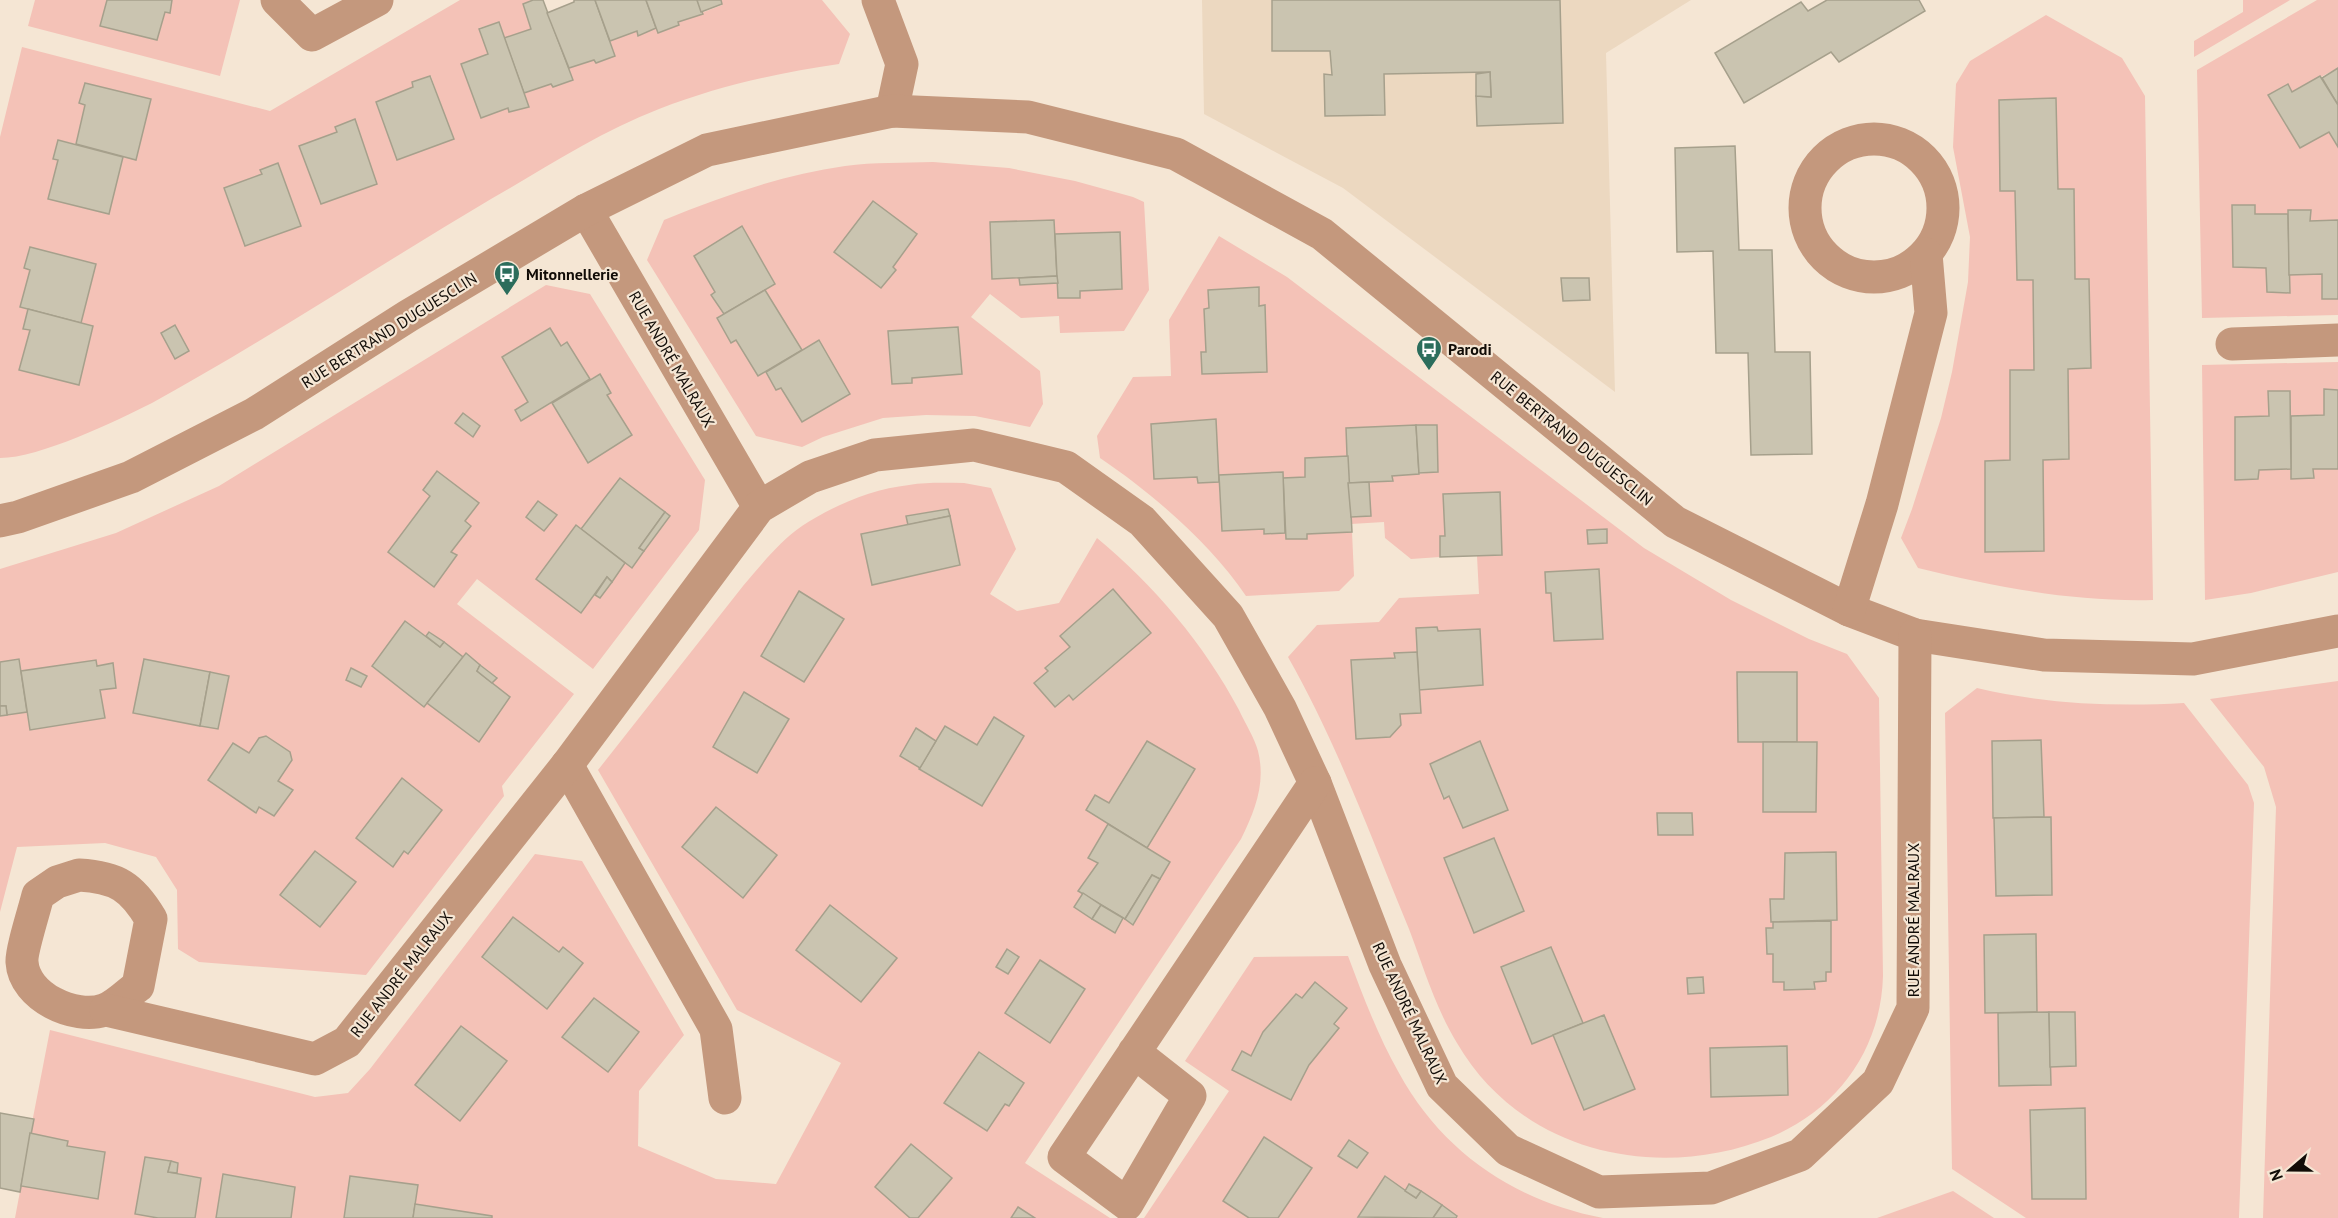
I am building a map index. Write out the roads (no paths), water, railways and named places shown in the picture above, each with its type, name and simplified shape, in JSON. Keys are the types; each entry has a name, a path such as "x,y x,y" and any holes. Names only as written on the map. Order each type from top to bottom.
{"street":[{"path":"277,0 312,35 377,0"},
{"path":"878,0 902,64 891,111"},
{"name":"RUE BERTRAND DUGUESCLIN","path":"0,521 18,517 130,477 254,414 408,316 586,210 707,150 891,111 1028,117 1176,154 1322,234 1676,522 1849,610 1915,635 2044,655 2193,658 2338,631"},
{"path":"1849,610 1882,504 1930,313 1926,254 1938,236 1943,215 1942,193 1934,173 1920,156 1901,144 1880,139 1859,141 1838,150 1820,165 1809,186 1805,209 1810,233 1822,253 1840,268 1862,276 1885,276 1908,269 1926,254"},
{"name":"RUE ANDRÉ MALRAUX","path":"586,210 759,507"},
{"path":"2232,344 2338,340"},
{"name":"RUE ANDRÉ MALRAUX","path":"106,1010 138,986 152,919 140,900 123,885 101,877 79,875 57,882 38,895 22,962 28,978 42,996 61,1008 83,1013 106,1010 315,1059 347,1042 567,765 759,507 810,477 875,455 974,445 1066,467 1142,521 1228,616 1280,708 1315,783 1385,965 1442,1086 1508,1150 1599,1192 1711,1188 1800,1155 1878,1082 1913,1008 1915,635"},
{"path":"567,765 716,1029 725,1098"},
{"path":"1134,1052 1315,783"}],"place":[{"name":"Mitonnellerie","path":"507,297"},
{"name":"Parodi","path":"1429,372"}]}
